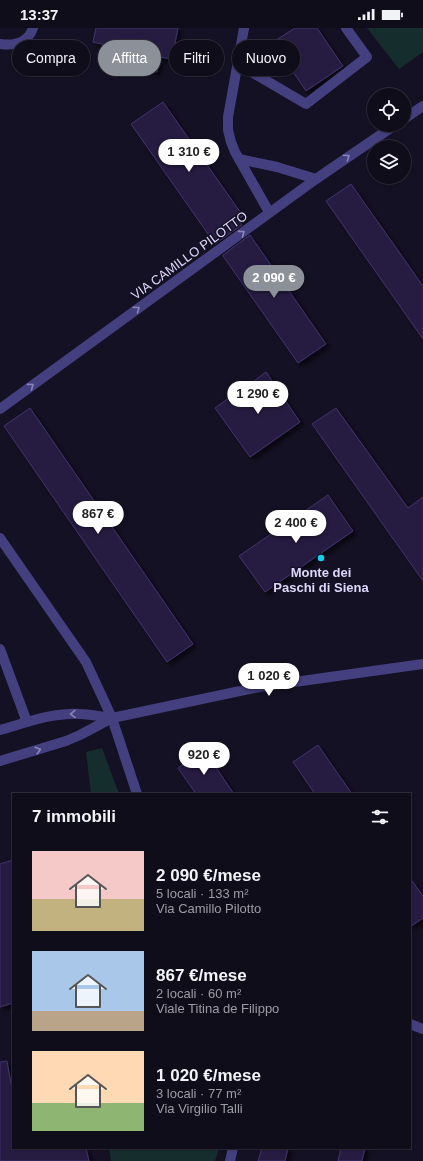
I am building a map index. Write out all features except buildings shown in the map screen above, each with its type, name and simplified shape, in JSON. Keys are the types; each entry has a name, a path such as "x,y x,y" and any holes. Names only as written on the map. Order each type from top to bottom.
{"street":[{"path":"0,44 10,45 21,43 26,40 33,28"},
{"path":"242,40 244,28"},
{"path":"258,76 306,104 367,57 346,28"},
{"path":"235,76 228,111 230,142 269,212"},
{"path":"411,114 423,106"},
{"name":"VIA CAMILLO PILOTTO","path":"0,409 269,212 385,132"},
{"path":"239,159 278,167 316,179"},
{"path":"0,538 81,653 94,675 112,718 137,793"},
{"path":"0,649 27,722"},
{"path":"0,761 66,741 112,718 259,687 423,664"},
{"path":"0,730 51,716 69,714 82,714 112,718"},
{"path":"411,1024 423,1029"},
{"path":"230,1161 233,1149"}],"green space":[{"path":"367,28 423,28 423,52 399,69"},
{"path":"102,748 119,793 91,793 86,752"},
{"path":"109,1149 219,1149 215,1161 111,1161"}],"place":[{"name":"Monte dei Paschi di Siena","path":"321,558"}]}
